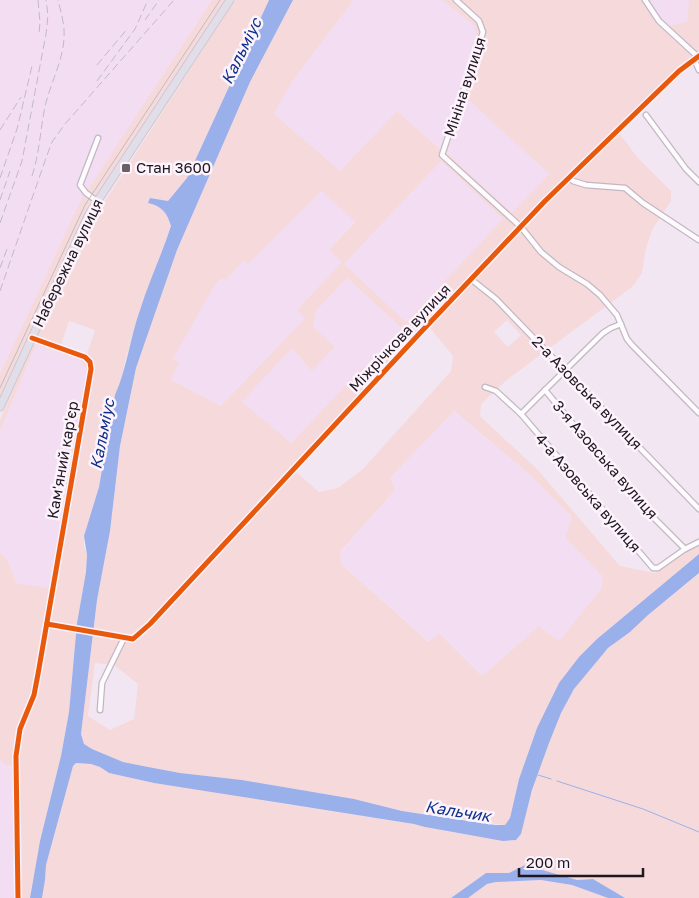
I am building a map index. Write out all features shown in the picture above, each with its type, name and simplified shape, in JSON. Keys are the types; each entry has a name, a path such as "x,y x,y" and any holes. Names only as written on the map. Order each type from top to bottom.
{"highway":[{"name":"Набережна вулиця","path":"0,407 82,229 97,201 230,0"}],"street":[{"name":"Мініна вулиця","path":"456,0 479,21 483,32 442,156 521,227"},
{"path":"645,0 659,21 697,57 699,70"},
{"name":"Міжрічкова вулиця","path":"124,638 133,639 150,624 521,227 633,116 697,57"},
{"path":"646,115 686,169 699,182"},
{"path":"97,201 86,193 80,185 98,138"},
{"path":"569,178 586,185 625,188 647,206 699,240"},
{"path":"521,227 534,246 551,260 593,288 612,309 632,345 699,413"},
{"name":"2-а Азовська вулиця","path":"472,280 496,299 699,509"},
{"name":"3-я Азовська вулиця","path":"621,324 607,330 545,390 632,496 685,549"},
{"name":"Кам'яний кар'єр","path":"18,898 16,756 20,729 34,695 91,365 85,357 32,338"},
{"name":"4-а Азовська вулиця","path":"485,387 496,391 521,414 650,566 658,568 685,549"},
{"path":"521,414 545,390"},
{"path":"685,549 699,542"},
{"path":"47,624 124,638 102,683 100,710"}],"shaded area":[{"path":"0,0 212,0 81,200 0,374"},
{"path":"212,0 225,0 88,208 0,398 0,374 81,200"},
{"path":"235,0 269,0 187,178 168,201 150,198 149,203 163,211 168,217 171,226 140,309 121,382 115,396 99,487 84,536 84,546 87,555 86,572 77,623 69,712 61,756 40,841 30,898 15,898 13,765 5,765 0,759 0,552 8,561 16,583 49,588 86,369 80,360 36,345 0,431 0,420 35,339 95,212 107,198","holes":["69,321 95,330 87,354 61,345"]},
{"path":"293,0 354,0 293,80 274,114 340,171 397,111 441,150 478,42 474,25 442,0 648,0 668,26 687,22 689,0 699,0 699,72 696,62 680,73 619,133 638,158 671,191 671,201 652,230 646,249 642,273 632,287 508,379 481,404 480,416 538,470 620,566 655,573 685,551 699,544 699,554 597,639 579,657 537,728 519,779 510,818 505,825 402,811 354,799 143,766 123,762 84,744 81,734 97,600 110,531 120,446 136,368 177,250 250,82","holes":["465,99 469,100 549,174 512,213 447,153","441,161 503,219 406,322 344,264","322,191 355,222 329,250 342,262 297,310 305,318 221,406 171,380 179,363 173,359 214,286 221,279 226,280 244,260 248,264","347,278 408,334 392,352 362,368 291,443 242,402 292,348 312,371 335,347 313,326 316,311","507,320 521,335 508,347 494,332","430,328 453,356 451,371 363,469 338,488 319,492 295,471","454,411 529,474 572,517 565,537 603,577 601,589 559,641 539,626 482,676 439,633 429,642 341,564 340,552 395,490 390,478","95,663 114,665 138,684 134,719 110,730 88,716"]},
{"path":"354,0 442,0 475,25 478,42 441,150 397,111 340,172 274,114 293,80"},
{"path":"648,0 689,0 687,22 668,26"},
{"path":"466,98 549,174 512,214 447,153"},
{"path":"441,161 503,219 406,323 344,264"},
{"path":"323,191 355,221 329,250 342,262 306,317 221,406 171,380 179,363 172,359 214,286 221,279 226,280 244,260 248,263"},
{"path":"347,278 408,334 392,352 362,368 291,443 241,402 292,348 312,370 335,347 313,326 316,311"},
{"path":"36,345 80,360 86,369 49,589 16,583 8,561 0,552 0,431"},
{"path":"453,411 529,474 572,517 565,537 603,577 601,589 559,641 539,626 482,676 439,633 430,642 341,564 340,553 395,490 390,478"},
{"path":"699,573 699,898 625,898 593,879 577,880 525,865 509,873 486,873 451,898 42,898 46,865 73,766 76,763 91,764 109,773 154,783 511,841 521,834 534,784 551,734 575,688 590,668 610,647"},
{"path":"0,759 5,765 13,765 15,898 0,898"},
{"path":"541,880 572,885 608,898 468,898 487,884"}],"water":[{"path":"269,0 293,0 250,82 177,250 136,368 120,446 110,531 97,600 81,734 84,744 123,762 143,766 354,799 402,811 505,825 510,818 519,779 537,728 559,683 579,657 597,639 699,554 699,573 630,632 608,648 574,689 561,713 549,743 532,790 521,834 516,840 503,841 414,824 154,783 109,773 91,764 76,763 73,766 46,865 42,898 30,898 40,841 61,756 69,712 77,623 86,572 87,555 84,536 99,487 115,395 123,374 144,299 171,226 168,217 163,211 157,206 148,203 150,198 168,201 187,178"},
{"path":"525,865 577,880 593,879 625,898 608,898 572,885 541,880 496,882 487,884 468,898 451,898 486,873 509,873"}],"waterway":[{"path":"538,775 551,779"},
{"path":"557,781 643,809 699,832"}],"tram line":[{"path":"0,388 85,205 220,0"}],"railway":[{"path":"38,0 39,34"},
{"path":"0,223 22,161 46,34 48,15 46,0"},
{"path":"32,176 46,103 63,47 64,28 58,0"},
{"path":"97,81 135,29 148,0"},
{"path":"145,20 159,0"},
{"path":"0,291 52,142 65,124 174,0"},
{"path":"97,65 128,28"},
{"path":"0,178 17,129 32,66"},
{"path":"0,130 21,97"},
{"path":"0,200 10,171"},
{"path":"0,268 7,249"}],"cycle path":[{"path":"47,624 133,639 150,624 545,201 679,71 699,56"},
{"path":"18,898 16,756 20,729 34,695 91,369 90,362 85,357 32,338"}],"place":[{"name":"Стан 3600","path":"126,168"}],"water label":[{"name":"Кальміус","path":"241,51"},
{"name":"Кальміус","path":"102,434"},
{"name":"Кальчик","path":"458,811"}]}
